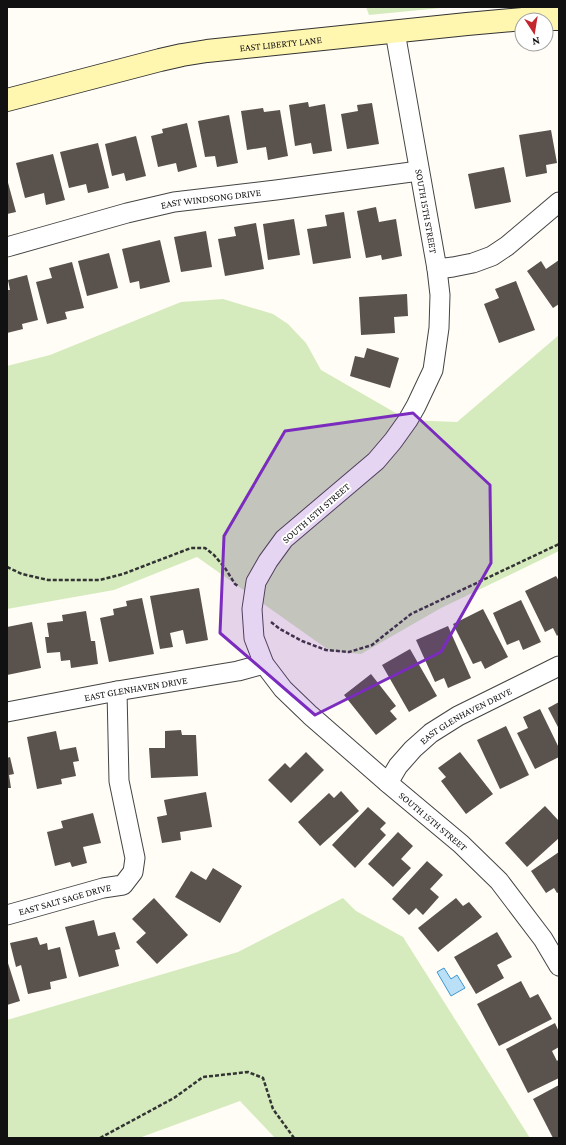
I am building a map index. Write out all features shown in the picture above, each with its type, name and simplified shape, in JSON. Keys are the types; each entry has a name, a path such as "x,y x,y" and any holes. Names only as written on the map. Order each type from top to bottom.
{"street":[{"name":"EAST LIBERTY LANE","path":"7,100 137,66 182,55 207,51 523,19 559,19"},
{"name":"SOUTH 15TH STREET","path":"395,32 437,269 440,295 439,328 433,370 408,420 376,461 284,539 268,561 256,582 252,609 254,638 264,664 283,689 388,783 461,844 499,881 543,939 559,966"},
{"name":"EAST WINDSONG DRIVE","path":"7,247 127,213 174,202 419,171"},
{"path":"437,269 473,263 492,256 507,246 559,202"},
{"name":"EAST GLENHAVEN DRIVE","path":"7,712 117,691 238,671 264,664"},
{"name":"EAST GLENHAVEN DRIVE","path":"388,783 398,766 431,733 458,716 559,666"},
{"name":"EAST SALT SAGE DRIVE","path":"7,915 103,888 123,885 133,872 135,858 119,781 117,691"}],"path":[{"path":"7,567 22,574 48,580 100,580 123,574 191,548 205,548 214,555 225,568 235,584 254,597 266,618 280,629 302,641 326,650 350,652 372,645 411,614 559,544"},
{"path":"100,1138 174,1098 203,1077 248,1072 263,1078 273,1109 294,1138"}],"highlighted area":[{"path":"413,413 490,485 491,563 441,652 315,715 220,633 224,536 285,431"}],"green space":[{"path":"366,7 451,7 369,15"},
{"path":"223,299 273,314 288,324 306,343 321,370 408,420 457,422 559,335 559,551 441,608 361,654 330,651 197,557 114,590 7,609 7,366 50,355 181,302"},
{"path":"343,898 356,911 403,937 530,1138 275,1138 240,1101 139,1138 7,1138 7,1020 238,952"}],"water":[{"path":"444,968 451,979 457,975 465,988 451,996 437,972"}],"building":[{"path":"308,102 309,107 325,104 332,151 313,154 311,143 295,146 289,105"},
{"path":"372,103 379,144 347,149 341,114 358,111 357,105"},
{"path":"263,108 264,112 280,110 288,156 268,160 266,147 247,150 241,111"},
{"path":"229,115 238,163 217,167 215,156 205,157 198,121"},
{"path":"187,123 197,167 178,172 176,163 158,167 151,136 163,133 162,129"},
{"path":"551,130 557,163 546,165 547,173 526,177 519,135"},
{"path":"136,136 146,176 126,181 124,173 112,176 105,144"},
{"path":"98,143 109,188 88,193 86,184 69,188 60,152"},
{"path":"53,154 65,200 46,205 44,193 25,198 16,163"},
{"path":"504,167 511,202 475,209 468,174"},
{"path":"7,179 16,212 7,214"},
{"path":"376,207 379,222 396,219 402,256 382,260 381,255 366,258 357,211"},
{"path":"344,212 351,258 313,264 307,229 327,226 325,215"},
{"path":"294,219 300,255 268,260 263,224"},
{"path":"256,223 264,269 225,276 218,239 236,236 234,227"},
{"path":"206,231 212,267 181,272 174,237"},
{"path":"160,240 170,282 140,289 139,281 130,283 122,249"},
{"path":"109,253 118,288 87,296 78,261"},
{"path":"559,260 559,304 553,308 527,271 541,261 546,269"},
{"path":"72,262 84,308 65,312 67,319 47,324 36,282 52,278 49,268"},
{"path":"27,275 38,320 22,324 23,329 7,333 7,290 10,290 8,280"},
{"path":"516,281 535,330 499,343 484,304 499,298 495,289"},
{"path":"407,294 408,316 394,317 395,333 361,335 359,297"},
{"path":"367,348 399,358 390,388 350,376 355,356 364,358"},
{"path":"556,576 559,581 559,634 557,636 553,628 545,632 525,591"},
{"path":"199,588 208,640 186,644 183,630 170,633 173,647 160,649 150,596"},
{"path":"142,598 154,654 109,662 100,618 114,615 113,609 127,606 126,601"},
{"path":"521,600 541,642 523,650 519,640 507,645 493,613"},
{"path":"483,609 508,657 485,669 481,661 473,664 453,624"},
{"path":"86,611 91,641 95,641 98,664 71,668 70,660 61,661 60,652 47,653 45,637 49,637 47,623 63,621 62,615"},
{"path":"32,622 41,668 7,675 7,627"},
{"path":"448,626 471,678 448,688 444,678 435,682 416,640"},
{"path":"410,649 437,696 409,712 382,665"},
{"path":"371,674 396,706 390,711 397,719 376,735 344,695"},
{"path":"559,702 559,729 548,708"},
{"path":"540,709 559,748 559,757 535,769 517,733 528,728 523,717"},
{"path":"506,726 529,775 500,789 477,740"},
{"path":"181,730 182,735 196,735 198,776 151,778 149,748 165,748 165,731"},
{"path":"56,731 60,750 76,747 79,761 73,762 76,776 61,779 62,784 37,789 27,737"},
{"path":"306,752 324,770 291,803 268,780 285,763 290,768"},
{"path":"460,752 493,794 466,814 441,781 446,777 438,768"},
{"path":"10,757 14,774 9,775 11,788 7,788 7,758"},
{"path":"341,791 359,811 320,846 298,822 329,793 334,798"},
{"path":"206,792 212,827 180,832 181,840 162,843 157,817 167,815 164,800"},
{"path":"545,806 559,821 559,838 527,867 505,843"},
{"path":"368,807 386,823 380,829 386,835 355,868 332,845"},
{"path":"93,813 101,843 83,847 87,863 72,867 70,862 55,866 47,832 63,828 61,821"},
{"path":"398,832 413,846 401,859 411,868 393,887 368,864"},
{"path":"559,852 559,892 557,893 554,888 546,893 531,871"},
{"path":"427,861 443,875 430,889 439,897 423,915 416,908 409,915 392,899"},
{"path":"213,868 242,886 220,923 175,897 191,871 206,880"},
{"path":"154,898 188,935 157,964 136,942 146,933 132,919"},
{"path":"456,898 463,906 469,902 482,917 438,952 418,928"},
{"path":"94,920 98,936 115,932 120,949 115,950 119,966 79,977 65,927"},
{"path":"497,932 512,957 497,965 504,978 476,994 454,957"},
{"path":"37,937 40,945 47,943 48,950 60,947 67,978 50,982 51,989 28,994 21,965 16,967 10,943"},
{"path":"7,960 20,1001 7,1005"},
{"path":"521,981 530,998 538,994 552,1019 499,1046 477,1004"},
{"path":"555,1023 559,1032 559,1047 552,1051 557,1061 559,1059 559,1078 528,1093 506,1049"},
{"path":"559,1085 559,1138 553,1138 533,1099"}]}
